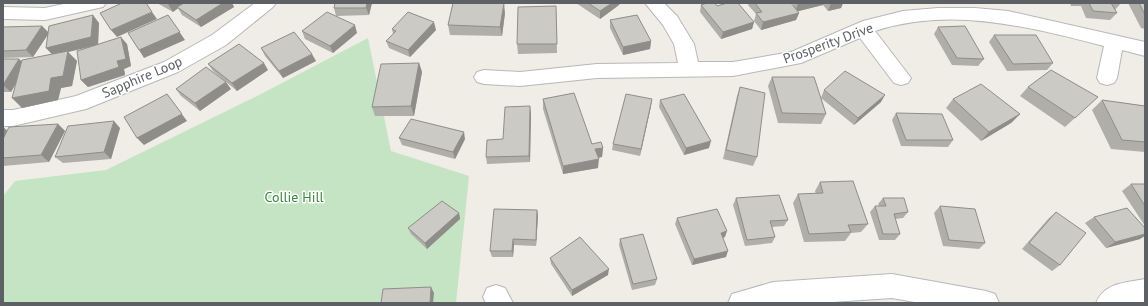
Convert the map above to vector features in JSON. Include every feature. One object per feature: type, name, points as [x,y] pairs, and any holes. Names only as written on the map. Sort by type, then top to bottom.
[{"type":"street","points":[[3,13],[45,14],[97,3]]},
{"type":"street","name":"Sapphire Loop","points":[[3,118],[13,118],[79,103],[172,67],[219,40],[267,3]]},
{"type":"street","points":[[654,3],[670,21],[684,44],[690,70]]},
{"type":"street","name":"Prosperity Drive","points":[[484,77],[520,79],[597,71],[733,70],[794,58],[863,29],[903,17],[938,14],[975,14],[1008,17],[1046,24],[1145,49]]},
{"type":"street","points":[[863,29],[901,78]]},
{"type":"street","points":[[1108,78],[1114,42]]},
{"type":"street","points":[[741,303],[773,294],[892,286],[986,303]]},
{"type":"street","points":[[1109,303],[1117,296],[1145,291]]},
{"type":"green space","name":"Collie Hill","points":[[368,38],[391,151],[469,176],[456,303],[3,303],[3,196],[15,181],[106,170],[261,94]]},
{"type":"building","points":[[122,3],[146,3],[152,12],[111,30],[100,13]]},
{"type":"building","points":[[184,3],[223,3],[196,20],[177,7]]},
{"type":"building","points":[[335,3],[367,3],[366,8],[334,8]]},
{"type":"building","points":[[453,3],[504,3],[500,27],[448,25]]},
{"type":"building","points":[[588,3],[612,3],[600,11]]},
{"type":"building","points":[[715,3],[717,6],[727,3],[738,3],[754,22],[723,32],[701,5]]},
{"type":"building","points":[[755,3],[791,3],[799,13],[763,22],[756,13],[762,12]]},
{"type":"building","points":[[1089,3],[1111,3],[1117,13],[1093,11]]},
{"type":"building","points":[[1139,3],[1145,3],[1145,15]]},
{"type":"building","points":[[556,6],[557,44],[517,44],[518,7]]},
{"type":"building","points":[[327,12],[355,25],[330,46],[302,31]]},
{"type":"building","points":[[408,12],[434,22],[408,50],[386,41],[396,31],[392,29]]},
{"type":"building","points":[[93,15],[91,37],[46,48],[49,26]]},
{"type":"building","points":[[168,15],[180,32],[139,50],[128,33]]},
{"type":"building","points":[[637,15],[651,41],[623,47],[610,20]]},
{"type":"building","points":[[42,26],[26,50],[3,51],[3,27]]},
{"type":"building","points":[[965,26],[984,59],[957,58],[938,27]]},
{"type":"building","points":[[294,32],[312,54],[279,71],[261,48]]},
{"type":"building","points":[[994,35],[1036,35],[1053,63],[1013,64]]},
{"type":"building","points":[[121,37],[126,59],[117,61],[119,67],[81,80],[77,51]]},
{"type":"building","points":[[239,44],[264,63],[232,83],[208,64]]},
{"type":"building","points":[[68,51],[63,76],[51,78],[49,91],[12,98],[22,60]]},
{"type":"building","points":[[3,59],[19,59],[3,85]]},
{"type":"building","points":[[419,63],[411,106],[372,107],[381,64]]},
{"type":"building","points":[[206,67],[226,82],[195,103],[176,89]]},
{"type":"building","points":[[1051,70],[1098,97],[1075,118],[1028,87]]},
{"type":"building","points":[[845,71],[885,95],[858,118],[824,90]]},
{"type":"building","points":[[772,77],[814,77],[826,114],[782,113]]},
{"type":"building","points":[[981,84],[1020,114],[989,132],[953,99]]},
{"type":"building","points":[[740,87],[765,93],[757,157],[726,150]]},
{"type":"building","points":[[574,93],[592,144],[601,142],[603,148],[595,149],[599,159],[563,166],[543,99]]},
{"type":"building","points":[[167,94],[182,114],[137,138],[124,117]]},
{"type":"building","points":[[626,94],[652,99],[641,149],[613,144]]},
{"type":"building","points":[[684,94],[711,141],[686,148],[660,100]]},
{"type":"building","points":[[1102,100],[1145,106],[1145,142],[1122,140]]},
{"type":"building","points":[[530,106],[529,156],[486,157],[487,140],[503,139],[505,107]]},
{"type":"building","points":[[896,113],[942,114],[953,140],[906,140]]},
{"type":"building","points":[[411,119],[464,132],[453,152],[399,138]]},
{"type":"building","points":[[114,121],[104,152],[55,157],[68,126]]},
{"type":"building","points":[[58,124],[41,155],[3,158],[3,139],[9,127]]},
{"type":"building","points":[[853,181],[868,224],[848,225],[851,232],[809,234],[798,194],[823,193],[820,182]]},
{"type":"building","points":[[1131,184],[1145,184],[1145,206]]},
{"type":"building","points":[[779,195],[788,220],[770,221],[775,237],[747,240],[736,198]]},
{"type":"building","points":[[883,198],[904,198],[908,212],[894,214],[900,234],[883,234],[875,206],[886,206]]},
{"type":"building","points":[[442,201],[459,213],[425,243],[408,228]]},
{"type":"building","points":[[940,206],[975,209],[985,243],[949,240]]},
{"type":"building","points":[[1127,208],[1145,228],[1145,234],[1115,242],[1094,217]]},
{"type":"building","points":[[494,209],[537,210],[536,240],[513,239],[512,251],[490,251]]},
{"type":"building","points":[[717,209],[727,231],[721,233],[728,251],[694,259],[677,218]]},
{"type":"building","points":[[1056,212],[1086,233],[1060,265],[1029,243]]},
{"type":"building","points":[[643,234],[657,279],[633,284],[620,239]]},
{"type":"building","points":[[580,237],[609,269],[572,290],[550,258]]},
{"type":"building","points":[[431,287],[430,303],[381,303],[383,289]]}]
